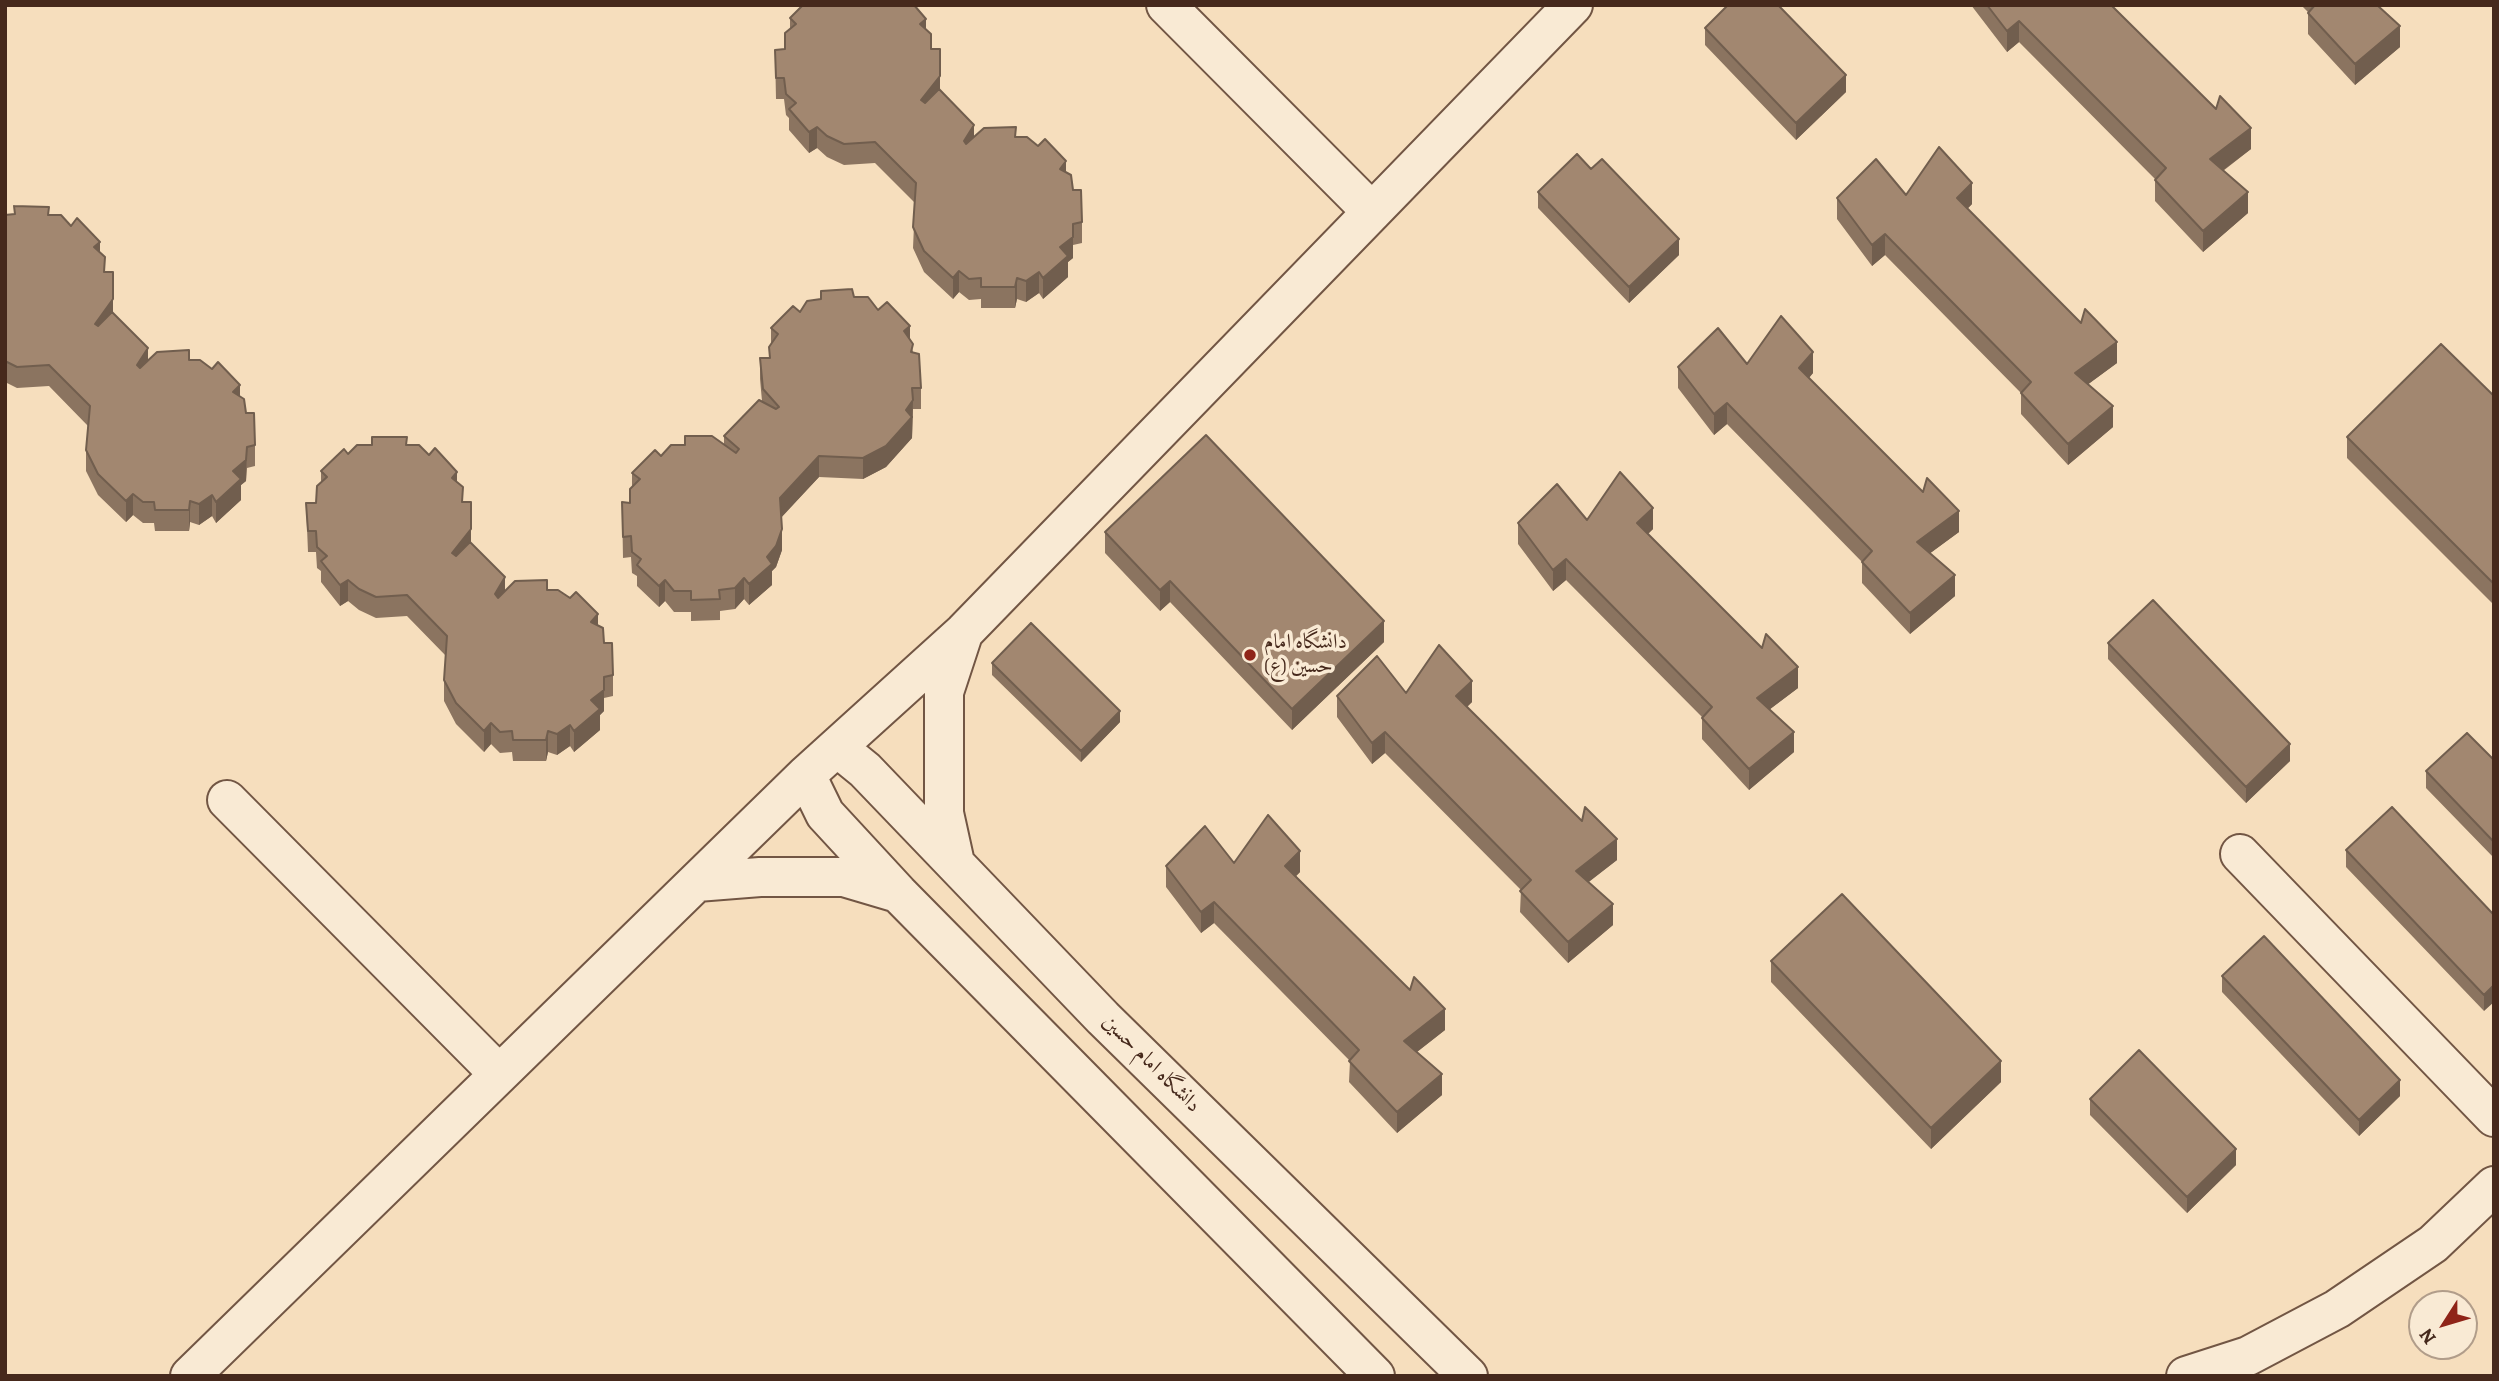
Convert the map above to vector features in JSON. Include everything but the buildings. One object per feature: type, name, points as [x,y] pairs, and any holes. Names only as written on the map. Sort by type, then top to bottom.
[{"type":"lane","points":[[1166,5],[1372,212]]},
{"type":"lane","points":[[190,1376],[806,775],[964,632],[1573,5]]},
{"type":"lane","points":[[955,863],[944,813],[944,692],[964,632]]},
{"type":"lane","name":"دانشگاه امام حسین","points":[[838,748],[865,770],[1103,1018],[1468,1376]]},
{"type":"lane","points":[[806,775],[825,814],[898,893],[1375,1376]]},
{"type":"lane","points":[[227,800],[499,1074]]},
{"type":"lane","points":[[2240,854],[2494,1117]]},
{"type":"lane","points":[[696,882],[760,877],[844,877],[898,893]]},
{"type":"lane","points":[[2186,1376],[2248,1356],[2337,1309],[2433,1244],[2494,1186]]},
{"type":"place","name":"دانشگاه امام حسین (ع)","points":[[1250,655]]}]
